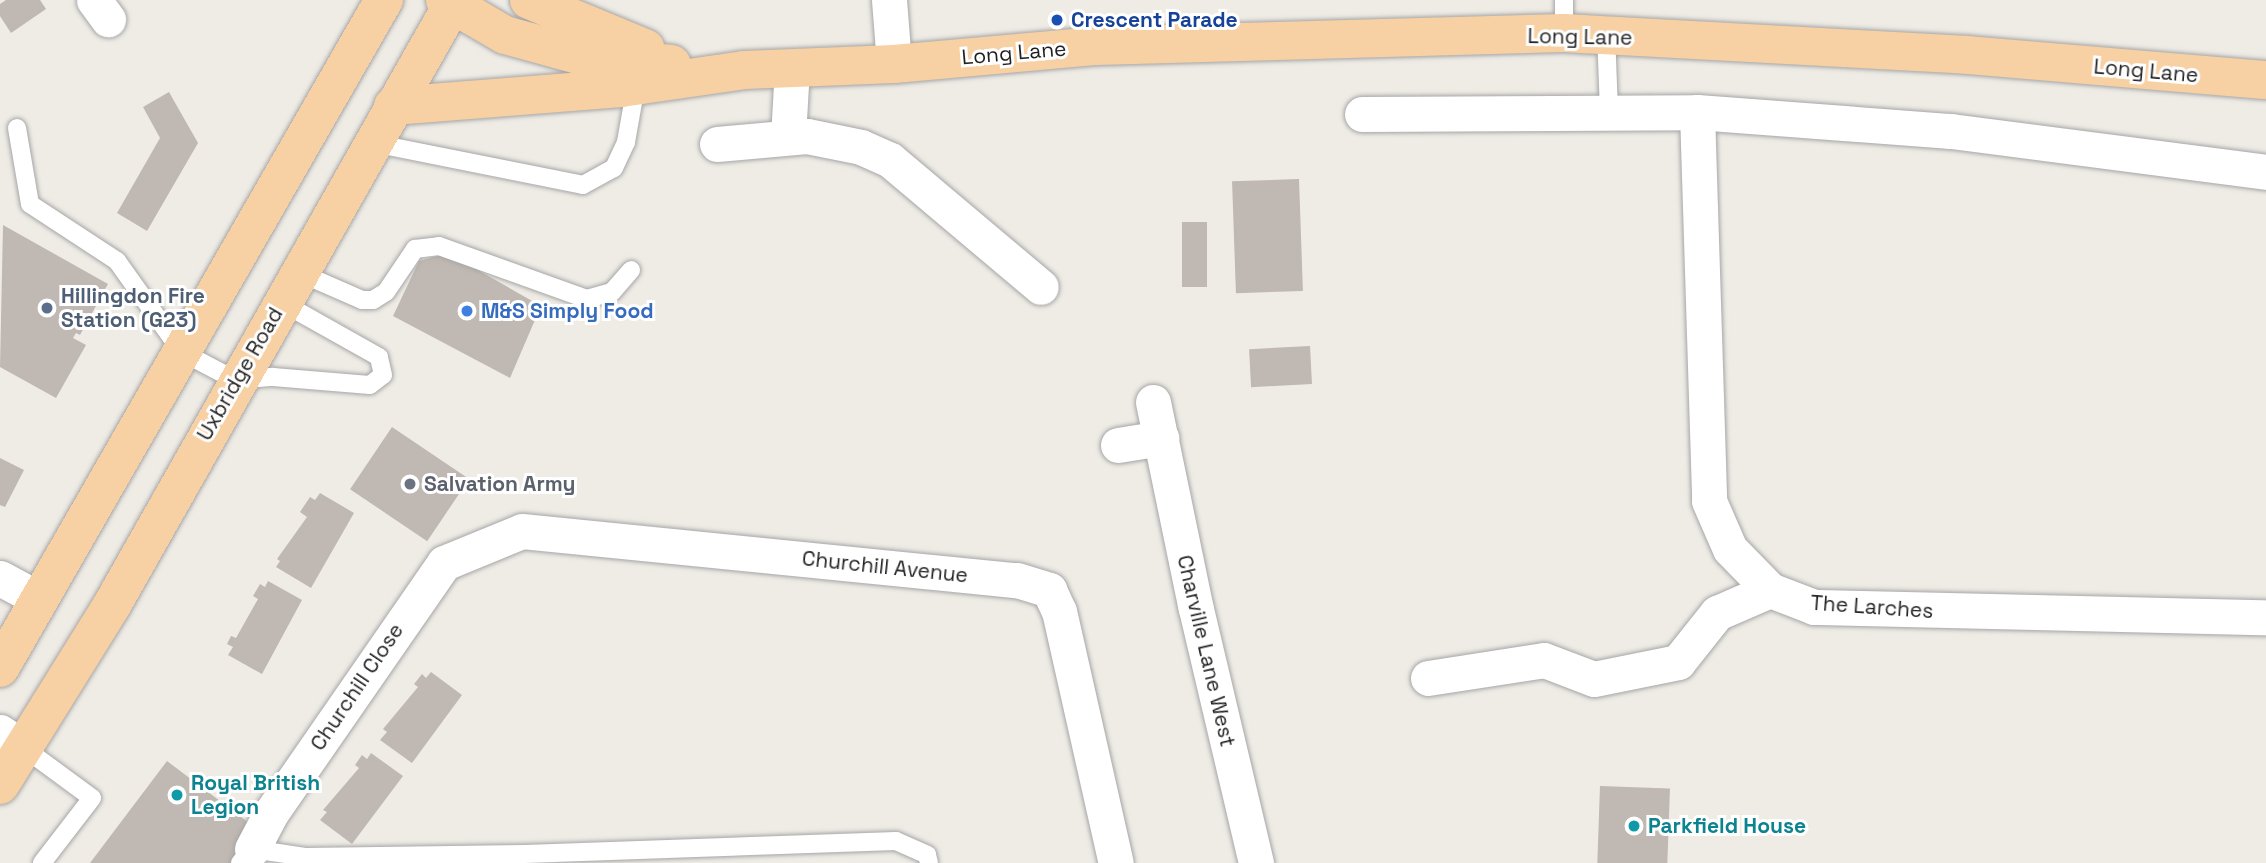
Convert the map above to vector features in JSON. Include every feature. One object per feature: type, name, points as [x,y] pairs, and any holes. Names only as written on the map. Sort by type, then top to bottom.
[{"type":"main road","points":[[0,668],[384,0]]},
{"type":"main road","name":"Long Lane","points":[[529,0],[621,41],[704,66]]},
{"type":"main road","name":"Long Lane","points":[[450,2],[505,35],[582,56],[744,70]]},
{"type":"main road","name":"Uxbridge Road","points":[[0,785],[12,740],[112,605],[235,380],[373,143],[450,2]]},
{"type":"main road","name":"Long Lane","points":[[393,106],[636,86],[744,70],[894,64],[1097,46],[1564,17],[1606,33],[1967,55],[2266,80]]},
{"type":"street","points":[[889,0],[894,64]]},
{"type":"street","points":[[788,137],[792,68]]},
{"type":"street","points":[[1362,114],[1609,110],[1697,112],[1951,131],[2266,172]]},
{"type":"street","name":"The Larches","points":[[1697,112],[1709,501],[1730,550],[1770,590],[1814,607],[2266,617]]},
{"type":"street","points":[[718,144],[788,137],[861,147],[890,160],[1041,287]]},
{"type":"street","name":"Charville Lane West","points":[[1153,402],[1256,863]]},
{"type":"street","points":[[1118,445],[1161,438]]},
{"type":"street","name":"Churchill Avenue","points":[[444,562],[522,531],[1017,580],[1049,590],[1065,636],[1116,863]]},
{"type":"street","name":"Churchill Close","points":[[246,856],[271,813],[444,562]]},
{"type":"street","points":[[0,578],[38,599]]},
{"type":"street","points":[[1427,678],[1544,660],[1594,679],[1678,662],[1717,613],[1770,590]]},
{"type":"lane","points":[[1606,33],[1609,110]]},
{"type":"lane","points":[[373,143],[583,185],[614,168],[626,142],[636,86]]},
{"type":"lane","points":[[17,128],[30,204],[117,261],[182,352],[235,380],[273,377],[370,385],[383,375],[379,357],[289,287]]},
{"type":"lane","points":[[289,287],[373,300],[386,292],[415,249],[439,246],[587,299],[612,292],[631,270]]},
{"type":"lane","points":[[12,740],[92,798],[42,863]]},
{"type":"lane","points":[[246,856],[525,854],[896,841],[928,855],[929,863]]},
{"type":"building","points":[[6,0],[40,0],[46,9],[11,33],[0,16],[0,4]]},
{"type":"building","points":[[169,92],[198,143],[147,231],[117,213],[160,138],[143,107]]},
{"type":"building","points":[[1299,179],[1303,291],[1236,293],[1232,181]]},
{"type":"building","points":[[1182,222],[1207,222],[1207,287],[1182,287]]},
{"type":"building","name":"Hillingdon Fire Station (G23)","points":[[3,225],[108,284],[80,335],[76,333],[73,338],[86,345],[56,398],[0,367]]},
{"type":"building","name":"M&S Simply Food","points":[[448,253],[541,306],[510,378],[393,316],[419,261]]},
{"type":"building","points":[[1310,346],[1312,384],[1251,387],[1249,349]]},
{"type":"building","name":"Salvation Army","points":[[392,427],[469,479],[427,541],[350,489]]},
{"type":"building","points":[[0,458],[24,470],[5,507],[0,505]]},
{"type":"building","points":[[320,493],[354,513],[311,588],[276,567],[280,561],[277,559],[307,517],[300,512],[310,497],[315,500]]},
{"type":"building","points":[[268,581],[302,600],[262,674],[228,655],[233,647],[227,644],[231,636],[236,638],[258,599],[253,596],[260,584],[265,587]]},
{"type":"building","points":[[431,672],[462,695],[412,763],[380,740],[387,732],[383,729],[418,687],[414,684],[422,674],[426,678]]},
{"type":"building","points":[[371,753],[403,776],[352,844],[320,820],[327,812],[323,810],[359,768],[355,765],[362,755],[367,759]]},
{"type":"building","name":"Royal British Legion","points":[[167,761],[257,829],[231,863],[90,863]]},
{"type":"building","name":"Parkfield House","points":[[1600,786],[1670,788],[1667,863],[1597,863]]},
{"type":"place","name":"Crescent Parade","points":[[1057,20]]},
{"type":"place","name":"Hillingdon Fire Station (G23)","points":[[47,308]]},
{"type":"place","name":"M&S Simply Food","points":[[467,311]]},
{"type":"place","name":"Salvation Army","points":[[410,484]]},
{"type":"place","name":"Royal British Legion","points":[[177,795]]},
{"type":"place","name":"Parkfield House","points":[[1634,826]]}]
